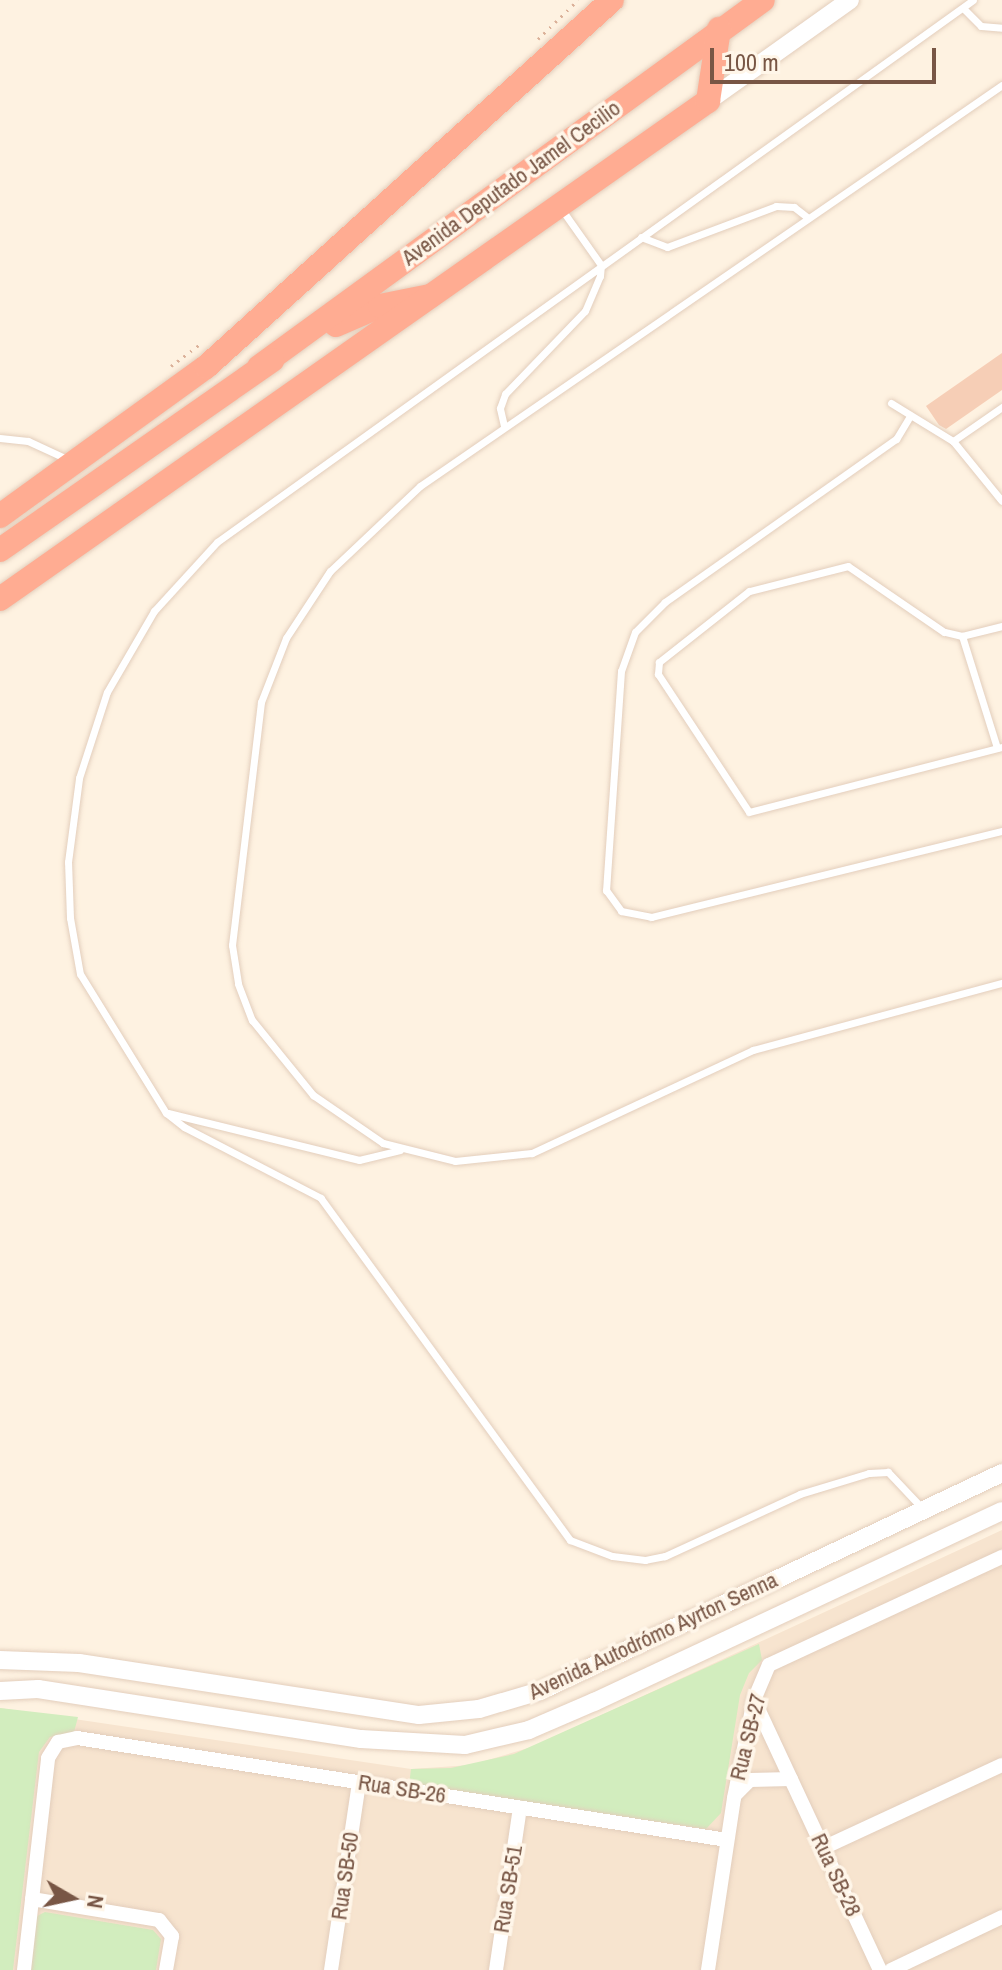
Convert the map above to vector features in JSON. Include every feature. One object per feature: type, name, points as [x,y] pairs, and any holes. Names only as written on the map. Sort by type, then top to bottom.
[{"type":"highway","points":[[0,516],[206,367],[612,0]]},
{"type":"highway","name":"Avenida Deputado Jamel Cecilio","points":[[259,367],[719,29],[763,0]]},
{"type":"highway","points":[[0,599],[561,209],[708,101],[719,29]]},
{"type":"highway","points":[[0,550],[259,367],[352,315],[440,294]]},
{"type":"street","points":[[708,101],[850,0]]},
{"type":"street","name":"Avenida Autodrómo Ayrton Senna","points":[[0,1660],[79,1663],[392,1712],[479,1709],[540,1691],[1002,1473]]},
{"type":"street","name":"Avenida Autodrómo Ayrton Senna","points":[[0,1691],[38,1689],[361,1739],[465,1745],[529,1730],[594,1702],[1002,1511]]},
{"type":"street","name":"Rua SB-27","points":[[708,1970],[734,1798],[754,1700],[769,1665],[1002,1557]]},
{"type":"street","name":"Rua SB-28","points":[[754,1700],[880,1970]]},
{"type":"street","name":"Rua SB-26","points":[[32,1899],[48,1758],[58,1742],[77,1738],[727,1840]]},
{"type":"street","points":[[823,1848],[1002,1765]]},
{"type":"street","points":[[734,1798],[750,1780],[791,1779]]},
{"type":"street","name":"Rua SB-50","points":[[331,1970],[359,1782]]},
{"type":"street","name":"Rua SB-51","points":[[496,1970],[520,1808]]},
{"type":"street","points":[[24,1970],[32,1899],[159,1920],[172,1936],[166,1970]]},
{"type":"street","points":[[891,1970],[1002,1917]]},
{"type":"lane","points":[[923,1510],[888,1472],[869,1473],[800,1494],[665,1556],[645,1560],[612,1556],[570,1540],[321,1198],[184,1127],[166,1113],[80,974],[70,918],[68,862],[79,778],[95,721],[121,664],[154,611],[217,542],[973,0]]},
{"type":"lane","points":[[963,8],[981,26],[1002,28]]},
{"type":"lane","points":[[1002,85],[420,486],[330,571],[286,638],[256,725],[232,925],[233,964],[244,1003],[262,1037],[313,1095],[400,1150],[464,1162],[532,1153],[753,1050],[1002,983]]},
{"type":"lane","points":[[641,237],[667,247],[776,206],[794,207],[808,218]]},
{"type":"lane","points":[[561,209],[601,265]]},
{"type":"lane","points":[[504,426],[500,408],[505,394],[585,311],[601,265]]},
{"type":"lane","points":[[891,403],[953,441],[1002,501]]},
{"type":"lane","points":[[953,441],[1002,407]]},
{"type":"lane","points":[[910,416],[896,439],[665,602],[635,632],[621,671],[606,890],[621,911],[651,917],[1002,831]]},
{"type":"lane","points":[[0,438],[28,441],[75,462]]},
{"type":"lane","points":[[962,636],[1000,747],[749,812],[658,674],[659,662],[749,591],[848,566],[944,632],[962,636],[1002,626]]},
{"type":"lane","points":[[166,1113],[187,1113],[359,1160],[400,1150]]},
{"type":"path","points":[[533,44],[578,0]]},
{"type":"path","points":[[159,376],[208,338]]},
{"type":"shaded area","points":[[1002,1530],[1002,1970],[0,1970],[0,1708],[411,1769],[471,1765],[535,1746]]},
{"type":"green space","points":[[759,1644],[762,1660],[749,1673],[740,1695],[721,1813],[706,1829],[409,1785],[411,1769],[451,1768],[514,1754]]},
{"type":"green space","points":[[0,1708],[78,1717],[74,1732],[50,1737],[39,1752],[13,1970],[0,1970]]},
{"type":"green space","points":[[45,1912],[153,1930],[161,1939],[156,1970],[29,1970],[37,1916]]},
{"type":"building","points":[[1002,353],[1002,390],[946,429],[939,425],[926,406]]}]
